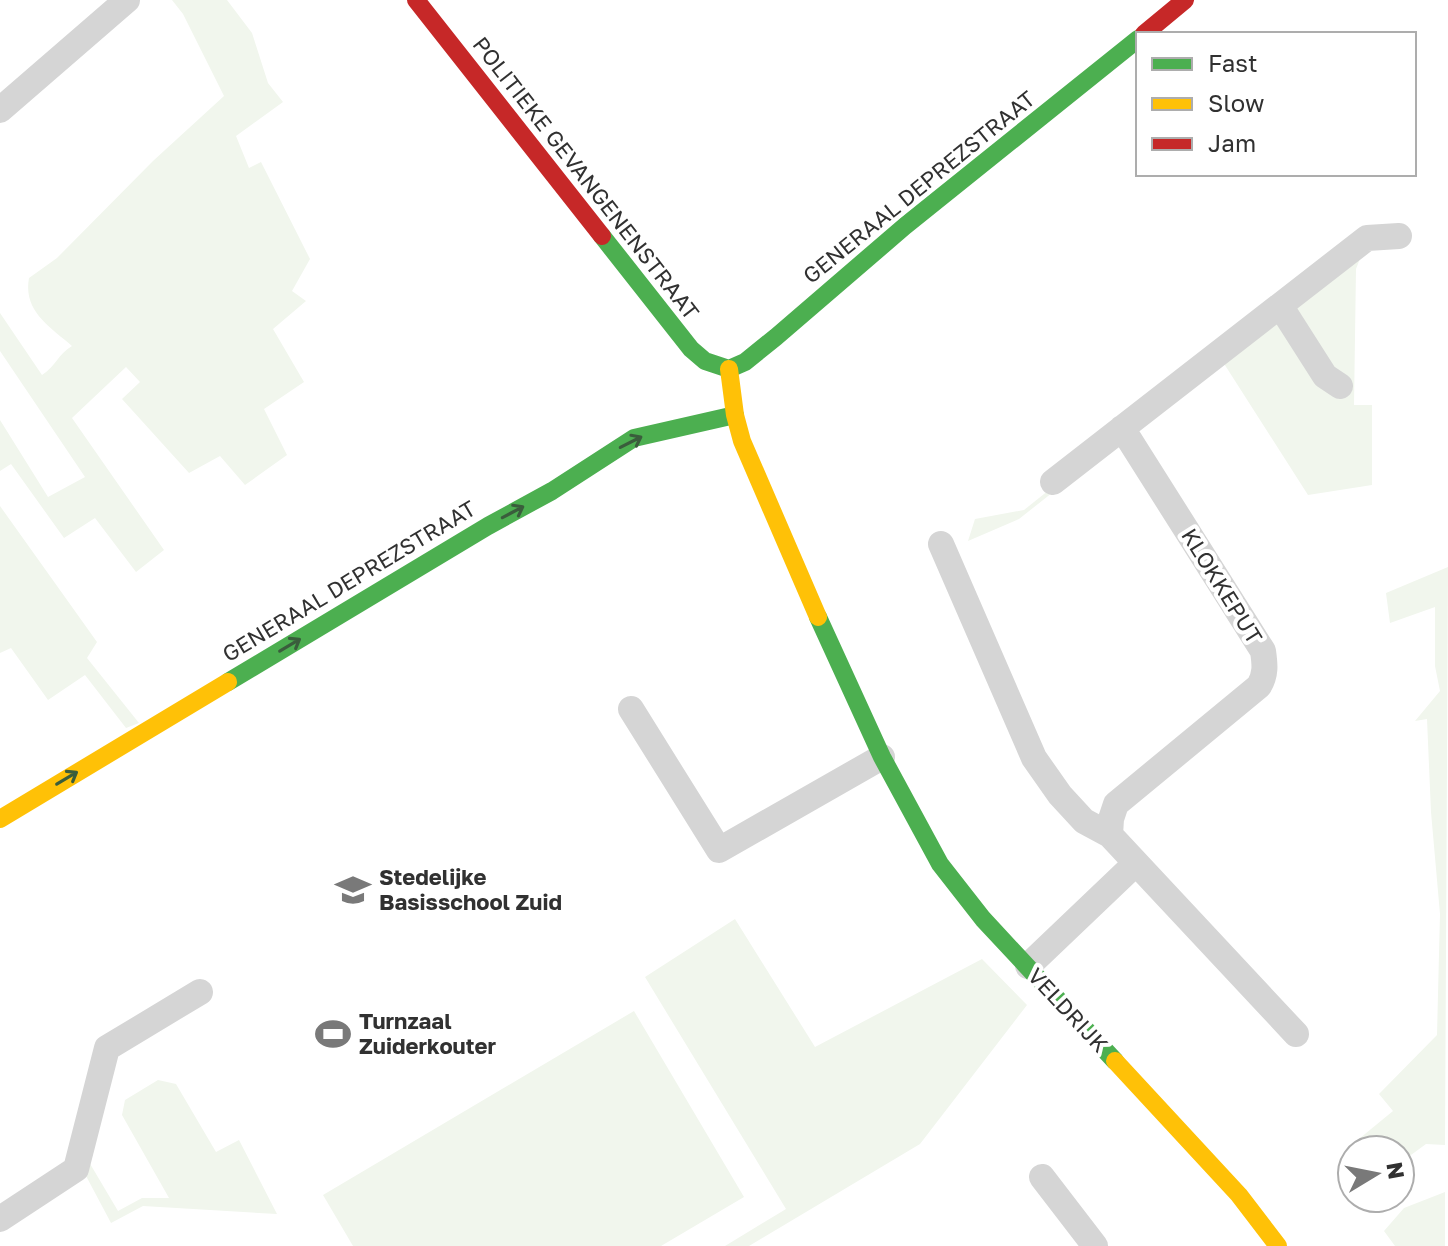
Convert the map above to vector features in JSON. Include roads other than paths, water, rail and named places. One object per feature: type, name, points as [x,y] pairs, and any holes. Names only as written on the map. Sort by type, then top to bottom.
[{"type":"street","points":[[0,110],[127,0]]},
{"type":"street","name":"POLITIEKE GEVANGENENSTRAAT","points":[[416,0],[696,356],[714,366],[729,369]]},
{"type":"street","points":[[1146,32],[1185,0]]},
{"type":"street","name":"GENERAAL DEPREZSTRAAT","points":[[729,369],[745,362],[776,337],[905,226],[1136,41]]},
{"type":"street","points":[[1053,482],[1367,238],[1399,236]]},
{"type":"street","points":[[1281,307],[1325,376],[1340,386]]},
{"type":"street","name":"VELDRIJK","points":[[729,369],[742,441],[882,757],[940,864],[983,919],[1239,1195],[1278,1246]]},
{"type":"street","name":"GENERAAL DEPREZSTRAAT","points":[[0,819],[462,541],[564,484],[634,438],[735,415]]},
{"type":"street","name":"KLOKKEPUT","points":[[1110,835],[1116,804],[1259,686],[1265,668],[1263,651],[1122,428]]},
{"type":"street","points":[[941,544],[1034,758],[1060,795],[1084,821],[1110,835],[1296,1034]]},
{"type":"street","points":[[631,709],[719,850],[882,757]]},
{"type":"street","points":[[1028,966],[1136,863]]},
{"type":"street","points":[[0,1219],[76,1169],[107,1048],[200,992]]},
{"type":"street","points":[[1042,1177],[1095,1246]]},
{"type":"place","name":"Stedelijke Basisschool Zuid","points":[[353,890]]},
{"type":"place","name":"Turnzaal Zuiderkouter","points":[[333,1034]]}]
